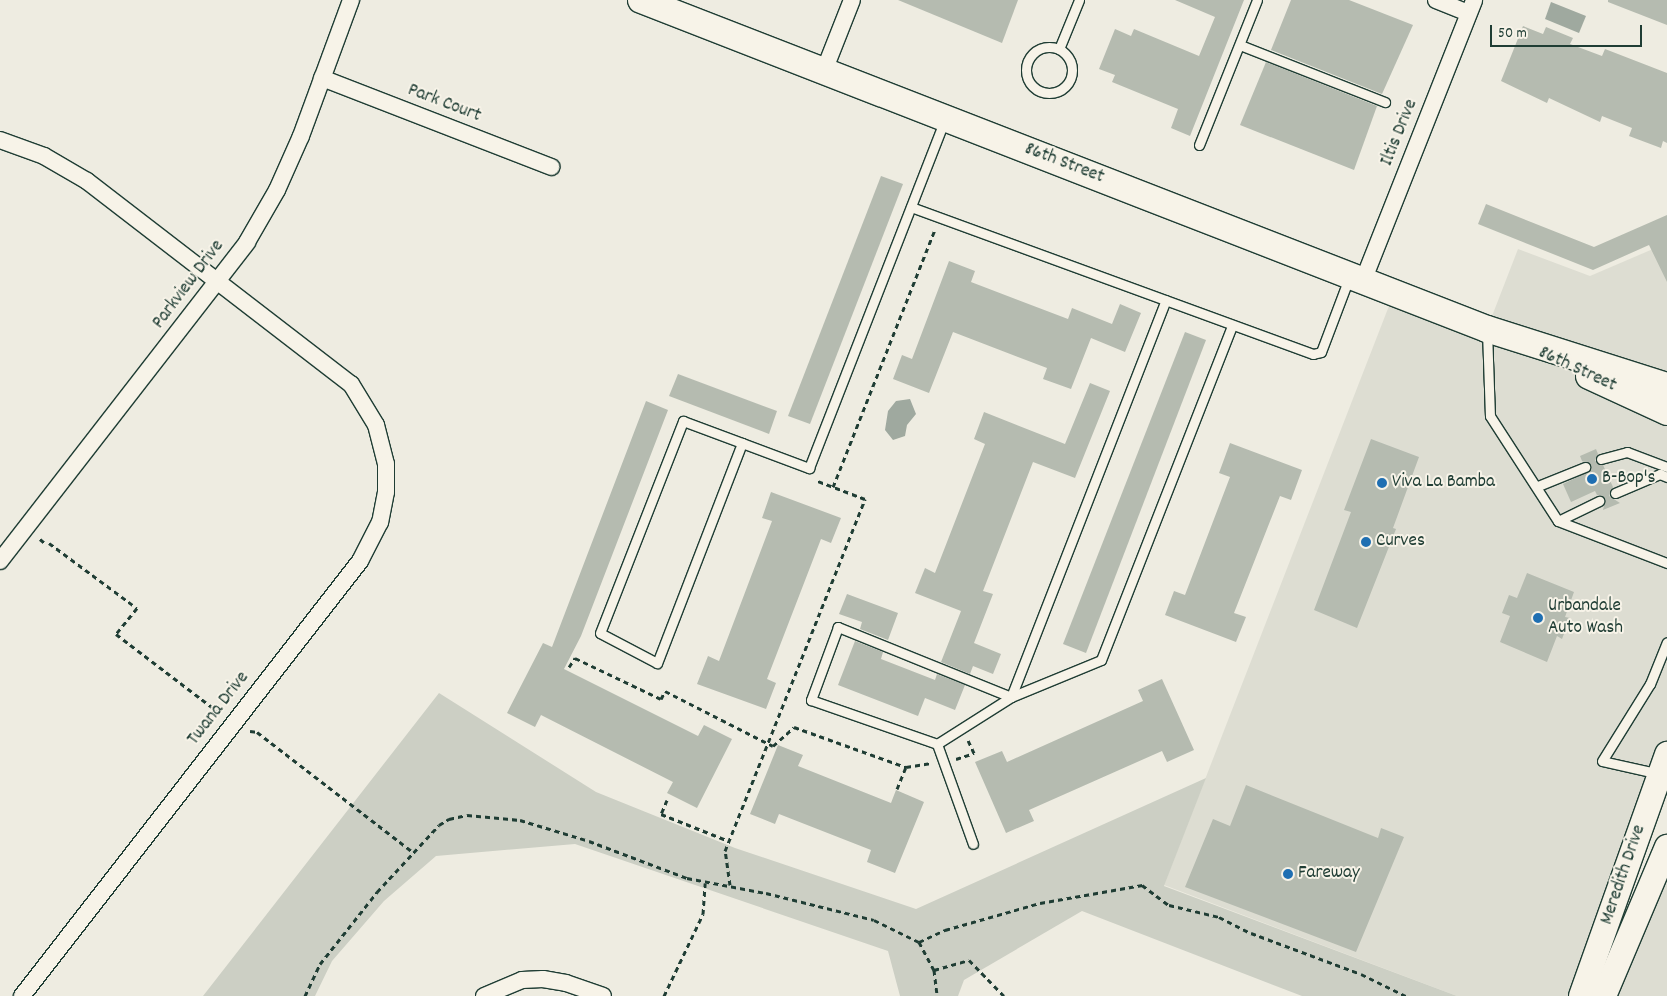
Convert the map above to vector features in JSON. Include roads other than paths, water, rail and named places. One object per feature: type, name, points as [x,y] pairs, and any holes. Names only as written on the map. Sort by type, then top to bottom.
[{"type":"main road","name":"86th Street","points":[[641,0],[1487,329],[1667,412]]},
{"type":"main road","name":"86th Street","points":[[1487,329],[1667,386]]},
{"type":"main road","name":"Meredith Drive","points":[[1581,996],[1664,769]]},
{"type":"main road","name":"Meredith Drive","points":[[1604,996],[1667,847]]},
{"type":"street","name":"Parkview Drive","points":[[0,561],[218,282],[247,242],[277,190],[351,0]]},
{"type":"street","points":[[824,72],[852,0]]},
{"type":"street","points":[[1436,0],[1471,6]]},
{"type":"street","name":"Iltis Drive","points":[[1356,278],[1471,6]]},
{"type":"street","name":"Park Court","points":[[322,78],[551,168]]},
{"type":"street","name":"Twana Drive","points":[[0,140],[44,156],[87,181],[351,384],[376,425],[386,464],[386,492],[380,522],[360,561],[22,996]]},
{"type":"street","points":[[484,996],[522,980],[543,979],[566,983],[603,996]]},
{"type":"lane","points":[[1059,49],[1079,0]]},
{"type":"lane","points":[[1199,145],[1258,0]]},
{"type":"lane","points":[[1240,45],[1385,102]]},
{"type":"lane","points":[[1041,48],[1059,49],[1070,61],[1071,78],[1058,92],[1039,92],[1026,78],[1027,60],[1041,48]]},
{"type":"lane","points":[[742,443],[657,663],[600,633],[683,421],[742,443],[809,468],[945,118]]},
{"type":"lane","points":[[911,207],[1313,354],[1321,352],[1356,278]]},
{"type":"lane","points":[[1011,697],[1166,300]]},
{"type":"lane","points":[[937,744],[1011,697],[1101,660],[1232,325]]},
{"type":"lane","points":[[1487,329],[1490,416],[1538,486],[1558,521],[1667,563]]},
{"type":"lane","points":[[1601,459],[1627,452],[1667,467]]},
{"type":"lane","points":[[1538,486],[1585,467]]},
{"type":"lane","points":[[1616,493],[1660,474],[1667,477]]},
{"type":"lane","points":[[1558,521],[1599,501]]},
{"type":"lane","points":[[937,744],[811,700],[838,627],[1011,697]]},
{"type":"lane","points":[[1664,769],[1602,761],[1650,684],[1667,642]]},
{"type":"lane","points":[[937,744],[941,762],[973,844]]},
{"type":"place","name":"B-Bop's","points":[[1592,479]]},
{"type":"place","name":"Viva La Bamba","points":[[1382,483]]},
{"type":"place","name":"Curves","points":[[1366,542]]},
{"type":"place","name":"Urbandale Auto Wash","points":[[1538,618]]},
{"type":"place","name":"Fareway","points":[[1288,874]]}]
